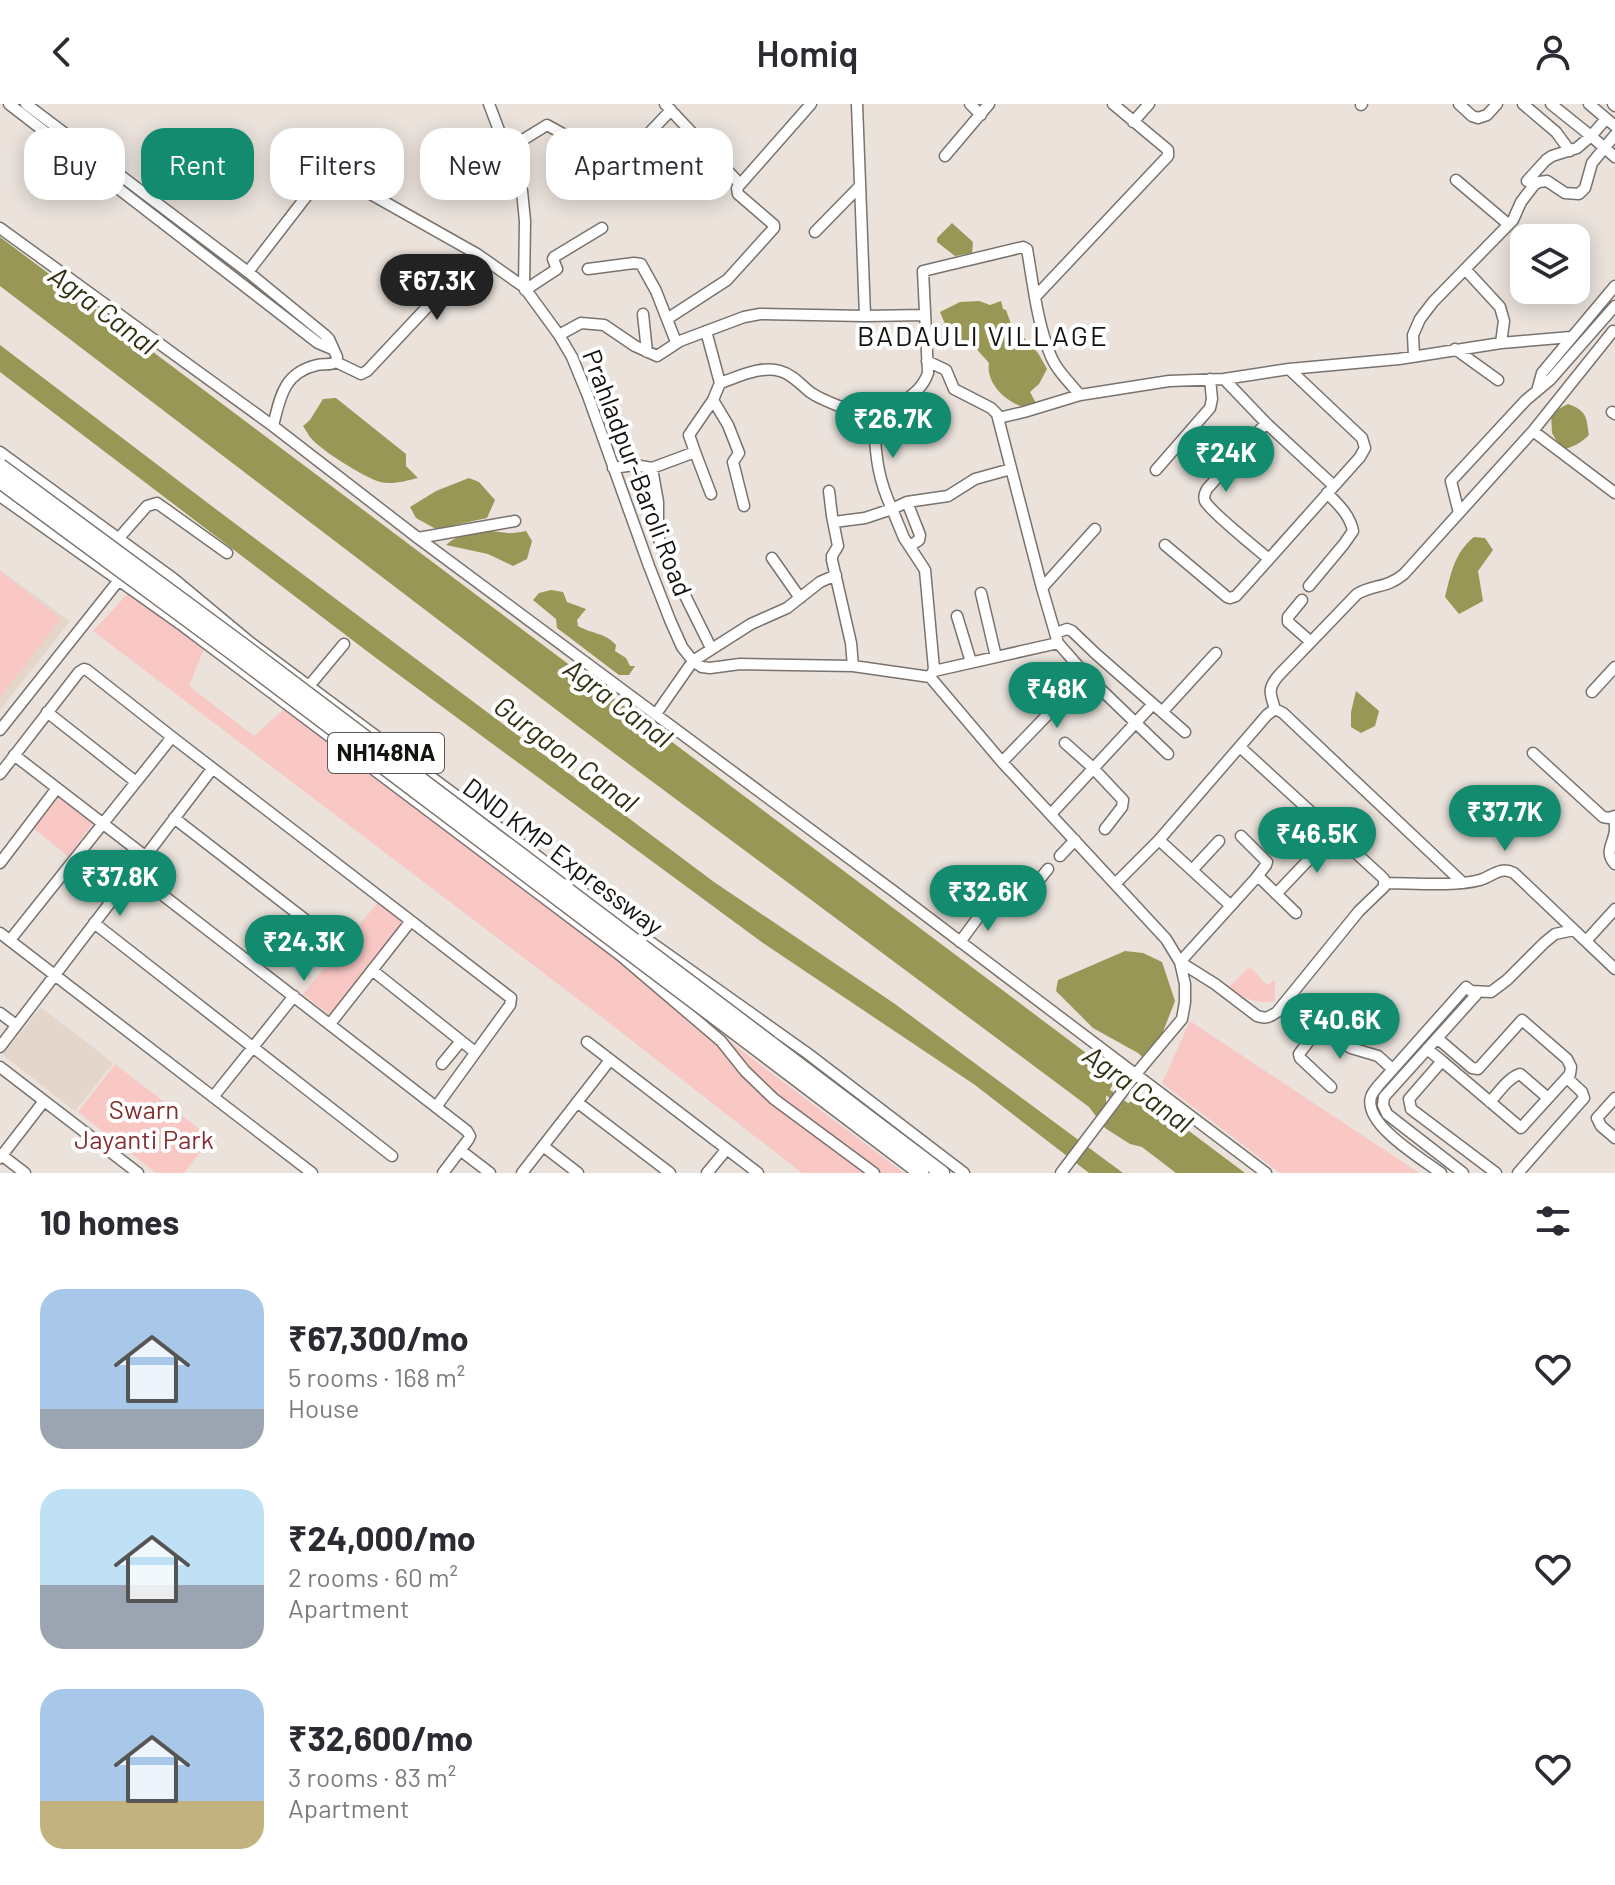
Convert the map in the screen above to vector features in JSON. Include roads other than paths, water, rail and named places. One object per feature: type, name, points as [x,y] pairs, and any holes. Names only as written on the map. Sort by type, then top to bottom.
[{"type":"highway","name":"DND KMP Expressway","points":[[0,466],[241,644],[767,1048],[921,1173]]},
{"type":"highway","name":"DND KMP Expressway","points":[[0,481],[767,1048],[942,1173]]},
{"type":"street","points":[[9,104],[318,343],[332,349]]},
{"type":"street","points":[[26,104],[248,272],[325,335],[337,357],[336,362]]},
{"type":"street","points":[[489,104],[499,128]]},
{"type":"street","points":[[667,319],[727,280],[774,228],[737,191],[811,104]]},
{"type":"street","points":[[857,104],[865,316]]},
{"type":"street","points":[[970,104],[981,115]]},
{"type":"street","points":[[945,156],[989,104]]},
{"type":"street","points":[[1036,296],[1168,156],[1168,150],[1113,104]]},
{"type":"street","points":[[1133,122],[1149,104]]},
{"type":"street","points":[[1459,104],[1472,116],[1482,118],[1497,104]]},
{"type":"street","points":[[1523,104],[1556,132],[1570,151]]},
{"type":"street","points":[[1551,104],[1615,157]]},
{"type":"street","points":[[1527,181],[1546,160],[1577,148],[1610,122],[1589,104]]},
{"type":"street","points":[[530,135],[547,125],[619,165],[668,107],[740,184]]},
{"type":"street","points":[[1414,356],[1413,335],[1420,319],[1516,216],[1524,197],[1539,182],[1550,182],[1565,193],[1582,192],[1592,163],[1615,135]]},
{"type":"street","name":"Prahladpur-Baroli Road","points":[[248,272],[326,171],[477,254],[524,289],[572,357],[670,620],[682,647],[693,661]]},
{"type":"street","points":[[1456,180],[1508,224]]},
{"type":"street","points":[[815,232],[859,187]]},
{"type":"street","points":[[523,200],[524,289]]},
{"type":"street","points":[[0,228],[273,426],[418,538],[960,942],[1133,1077],[1266,1173]]},
{"type":"street","points":[[524,289],[557,269],[554,257],[602,228]]},
{"type":"street","points":[[720,383],[749,373],[777,370],[823,400],[873,416],[888,414],[915,393],[928,373],[924,270],[1023,247],[1027,249],[1050,355],[1080,395]]},
{"type":"street","points":[[336,362],[361,374],[367,371],[477,254]]},
{"type":"street","points":[[588,269],[641,264],[656,291],[676,342]]},
{"type":"street","points":[[1465,269],[1500,307],[1504,321],[1501,343]]},
{"type":"street","points":[[1537,391],[1542,373],[1615,286]]},
{"type":"street","points":[[1459,513],[1451,481],[1526,400],[1550,380],[1615,306]]},
{"type":"street","points":[[643,314],[647,352]]},
{"type":"street","points":[[559,335],[581,323],[597,323],[657,356],[676,342],[760,314],[925,315]]},
{"type":"street","points":[[706,331],[720,383],[713,400],[689,435],[711,494]]},
{"type":"street","points":[[1592,334],[1614,331]]},
{"type":"street","points":[[1463,883],[1283,713],[1275,709],[1269,691],[1272,683],[1357,594],[1384,586],[1404,574],[1533,431],[1614,331]]},
{"type":"street","points":[[998,418],[1080,395],[1169,381],[1224,379],[1501,343],[1571,337]]},
{"type":"street","points":[[1455,349],[1498,380]]},
{"type":"street","points":[[927,361],[946,370],[954,389],[991,408],[998,418],[1057,638],[1086,675],[1168,754]]},
{"type":"street","points":[[273,426],[286,385],[309,368],[336,362]]},
{"type":"street","points":[[1165,545],[1230,598],[1239,594],[1360,457],[1365,448],[1362,438],[1289,369]]},
{"type":"street","points":[[1156,470],[1210,408],[1210,379]]},
{"type":"street","points":[[1224,379],[1331,490],[1349,518],[1353,531],[1309,586]]},
{"type":"street","points":[[713,400],[728,425],[739,453],[733,462],[744,506]]},
{"type":"street","points":[[873,416],[877,470],[884,492],[900,530],[926,574],[932,674],[1002,762],[1166,939],[1180,962],[1185,984],[1183,1016],[1061,1173]]},
{"type":"street","points":[[1266,423],[1207,489],[1204,500],[1269,559]]},
{"type":"street","points":[[1533,431],[1615,493]]},
{"type":"street","points":[[0,452],[174,579],[251,643],[604,909],[807,1053],[964,1173]]},
{"type":"street","points":[[613,468],[634,465],[652,468],[695,452]]},
{"type":"street","points":[[652,468],[662,549],[711,648]]},
{"type":"street","points":[[834,522],[865,518],[907,502],[948,496],[975,479],[1011,469]]},
{"type":"street","points":[[829,491],[838,546],[831,558],[851,643],[853,666]]},
{"type":"street","points":[[0,496],[283,700],[620,955],[721,1041],[745,1071],[774,1099],[874,1173]]},
{"type":"street","points":[[907,502],[920,537],[910,546]]},
{"type":"street","points":[[118,539],[147,506],[157,503],[227,553]]},
{"type":"street","points":[[418,538],[515,521]]},
{"type":"street","points":[[1042,588],[1095,529]]},
{"type":"street","points":[[0,730],[136,552]]},
{"type":"street","points":[[772,558],[800,598]]},
{"type":"street","points":[[656,714],[693,661],[751,624],[787,608],[820,582],[836,575]]},
{"type":"street","points":[[0,723],[116,578]]},
{"type":"street","points":[[981,593],[996,657]]},
{"type":"street","points":[[1302,600],[1288,617],[1288,622],[1311,642]]},
{"type":"street","points":[[957,616],[971,662]]},
{"type":"street","points":[[693,661],[710,668],[740,664],[853,666],[932,674],[1057,638],[1070,629],[1185,732]]},
{"type":"street","points":[[309,686],[344,644]]},
{"type":"street","points":[[1162,712],[1216,653]]},
{"type":"street","points":[[1592,692],[1615,667]]},
{"type":"street","points":[[0,774],[84,669],[511,998],[510,1005],[436,1107]]},
{"type":"street","points":[[1002,762],[1086,675]]},
{"type":"street","points":[[1051,814],[1153,704]]},
{"type":"street","points":[[1115,884],[1159,840],[1275,709]]},
{"type":"street","points":[[47,712],[136,782]]},
{"type":"street","points":[[10,940],[172,737]]},
{"type":"street","points":[[1065,743],[1123,800],[1122,807],[1105,829]]},
{"type":"street","points":[[1240,747],[1385,883]]},
{"type":"street","points":[[1533,753],[1603,817],[1615,816],[1609,851],[1610,859],[1615,864]]},
{"type":"street","points":[[14,755],[145,856]]},
{"type":"street","points":[[0,1047],[212,769]]},
{"type":"street","points":[[0,863],[57,788]]},
{"type":"street","points":[[174,818],[338,945]]},
{"type":"street","points":[[1276,894],[1334,833]]},
{"type":"street","points":[[1180,962],[1266,865],[1267,862],[1241,836]]},
{"type":"street","points":[[1060,856],[1075,840]]},
{"type":"street","points":[[1159,840],[1230,905]]},
{"type":"street","points":[[1193,869],[1219,841]]},
{"type":"street","points":[[960,942],[988,904],[1006,908],[1016,905],[1048,869]]},
{"type":"street","points":[[1385,883],[1463,883],[1508,870],[1615,969]]},
{"type":"street","points":[[133,872],[469,1133],[468,1140],[443,1173]]},
{"type":"street","points":[[1256,878],[1261,879],[1296,913]]},
{"type":"street","points":[[1180,962],[1257,1016],[1270,1017],[1385,883]]},
{"type":"street","points":[[1586,941],[1615,909]]},
{"type":"street","points":[[330,1024],[410,922]]},
{"type":"street","points":[[94,923],[392,1156]]},
{"type":"street","points":[[1441,1173],[1382,1128],[1370,1108],[1371,1097],[1378,1086],[1471,991],[1491,992],[1555,934],[1574,930]]},
{"type":"street","points":[[0,933],[312,1173]]},
{"type":"street","points":[[372,970],[475,1052]]},
{"type":"street","points":[[1463,1173],[1398,1124],[1387,1114],[1383,1105],[1384,1097],[1437,1038],[1471,991]]},
{"type":"street","points":[[213,1097],[294,996]]},
{"type":"street","points":[[1284,1003],[1351,1048],[1378,1056],[1388,1065]]},
{"type":"street","points":[[0,1013],[16,1025]]},
{"type":"street","points":[[1427,1049],[1521,1128],[1570,1074],[1567,1059],[1522,1020],[1478,1069],[1472,1068],[1437,1038]]},
{"type":"street","points":[[1315,1026],[1315,1033],[1299,1054],[1300,1058],[1331,1087]]},
{"type":"street","points":[[442,1064],[461,1041]]},
{"type":"street","points":[[587,1042],[758,1173]]},
{"type":"street","points":[[522,1173],[610,1060]]},
{"type":"street","points":[[1442,1061],[1409,1099],[1411,1109],[1496,1173]]},
{"type":"street","points":[[0,1067],[138,1173]]},
{"type":"street","points":[[1490,1102],[1516,1074],[1548,1098]]},
{"type":"street","points":[[1518,1173],[1584,1098],[1567,1078]]},
{"type":"street","points":[[1615,1098],[1597,1118],[1615,1138]]},
{"type":"street","points":[[25,1173],[1,1156],[44,1101]]},
{"type":"street","points":[[577,1102],[670,1173]]},
{"type":"street","points":[[1370,1108],[1383,1105]]},
{"type":"street","points":[[1443,1157],[1454,1142]]},
{"type":"street","points":[[543,1146],[578,1173]]},
{"type":"street","points":[[460,1150],[490,1173]]},
{"type":"street","points":[[707,1173],[726,1150]]},
{"type":"water","points":[[952,223],[973,242],[972,253],[955,256],[937,242],[937,238]]},
{"type":"water","points":[[0,237],[1118,1077],[1106,1095],[1106,1103],[1124,1107],[1136,1097],[1171,1110],[1181,1125],[1245,1173],[1176,1173],[1142,1147],[1130,1144],[1105,1128],[1089,1107],[579,727],[0,286]]},
{"type":"water","points":[[979,301],[990,305],[1001,301],[1011,324],[1038,353],[1047,369],[1039,384],[1030,392],[1038,407],[1020,406],[1006,398],[990,376],[989,363],[972,344],[952,340],[940,312],[960,302]]},
{"type":"water","points":[[0,345],[714,882],[895,1004],[1123,1173],[1089,1173],[975,1085],[763,943],[376,658],[0,372]]},
{"type":"water","points":[[336,398],[406,454],[406,466],[418,478],[394,483],[380,482],[364,475],[315,442],[303,426],[323,399]]},
{"type":"water","points":[[1568,404],[1584,415],[1589,435],[1562,450],[1552,433],[1551,413]]},
{"type":"water","points":[[469,478],[479,482],[495,500],[487,518],[436,529],[416,518],[410,507],[436,491]]},
{"type":"water","points":[[489,531],[526,531],[532,541],[527,559],[513,566],[488,554],[446,545],[461,536]]},
{"type":"water","points":[[1474,537],[1485,538],[1493,550],[1478,571],[1483,601],[1459,614],[1445,597],[1458,557]]},
{"type":"water","points":[[551,590],[563,592],[567,602],[586,609],[577,620],[578,626],[612,641],[616,645],[615,651],[626,658],[630,666],[635,666],[629,675],[619,675],[557,628],[556,619],[533,600],[539,593]]},
{"type":"water","points":[[1356,691],[1379,711],[1375,726],[1361,733],[1351,727]]},
{"type":"water","points":[[1125,951],[1143,953],[1162,962],[1175,1001],[1148,1062],[1093,1028],[1056,991],[1058,980]]},
{"type":"waterway","name":"Agra Canal","points":[[1102,1088],[1130,1109]]},
{"type":"district","name":"BADAULI VILLAGE","points":[[983,336]]},
{"type":"water label","name":"Gurgaon Canal","points":[[566,754]]},
{"type":"park label","name":"Swarn Jayanti Park","points":[[144,1125]]}]
